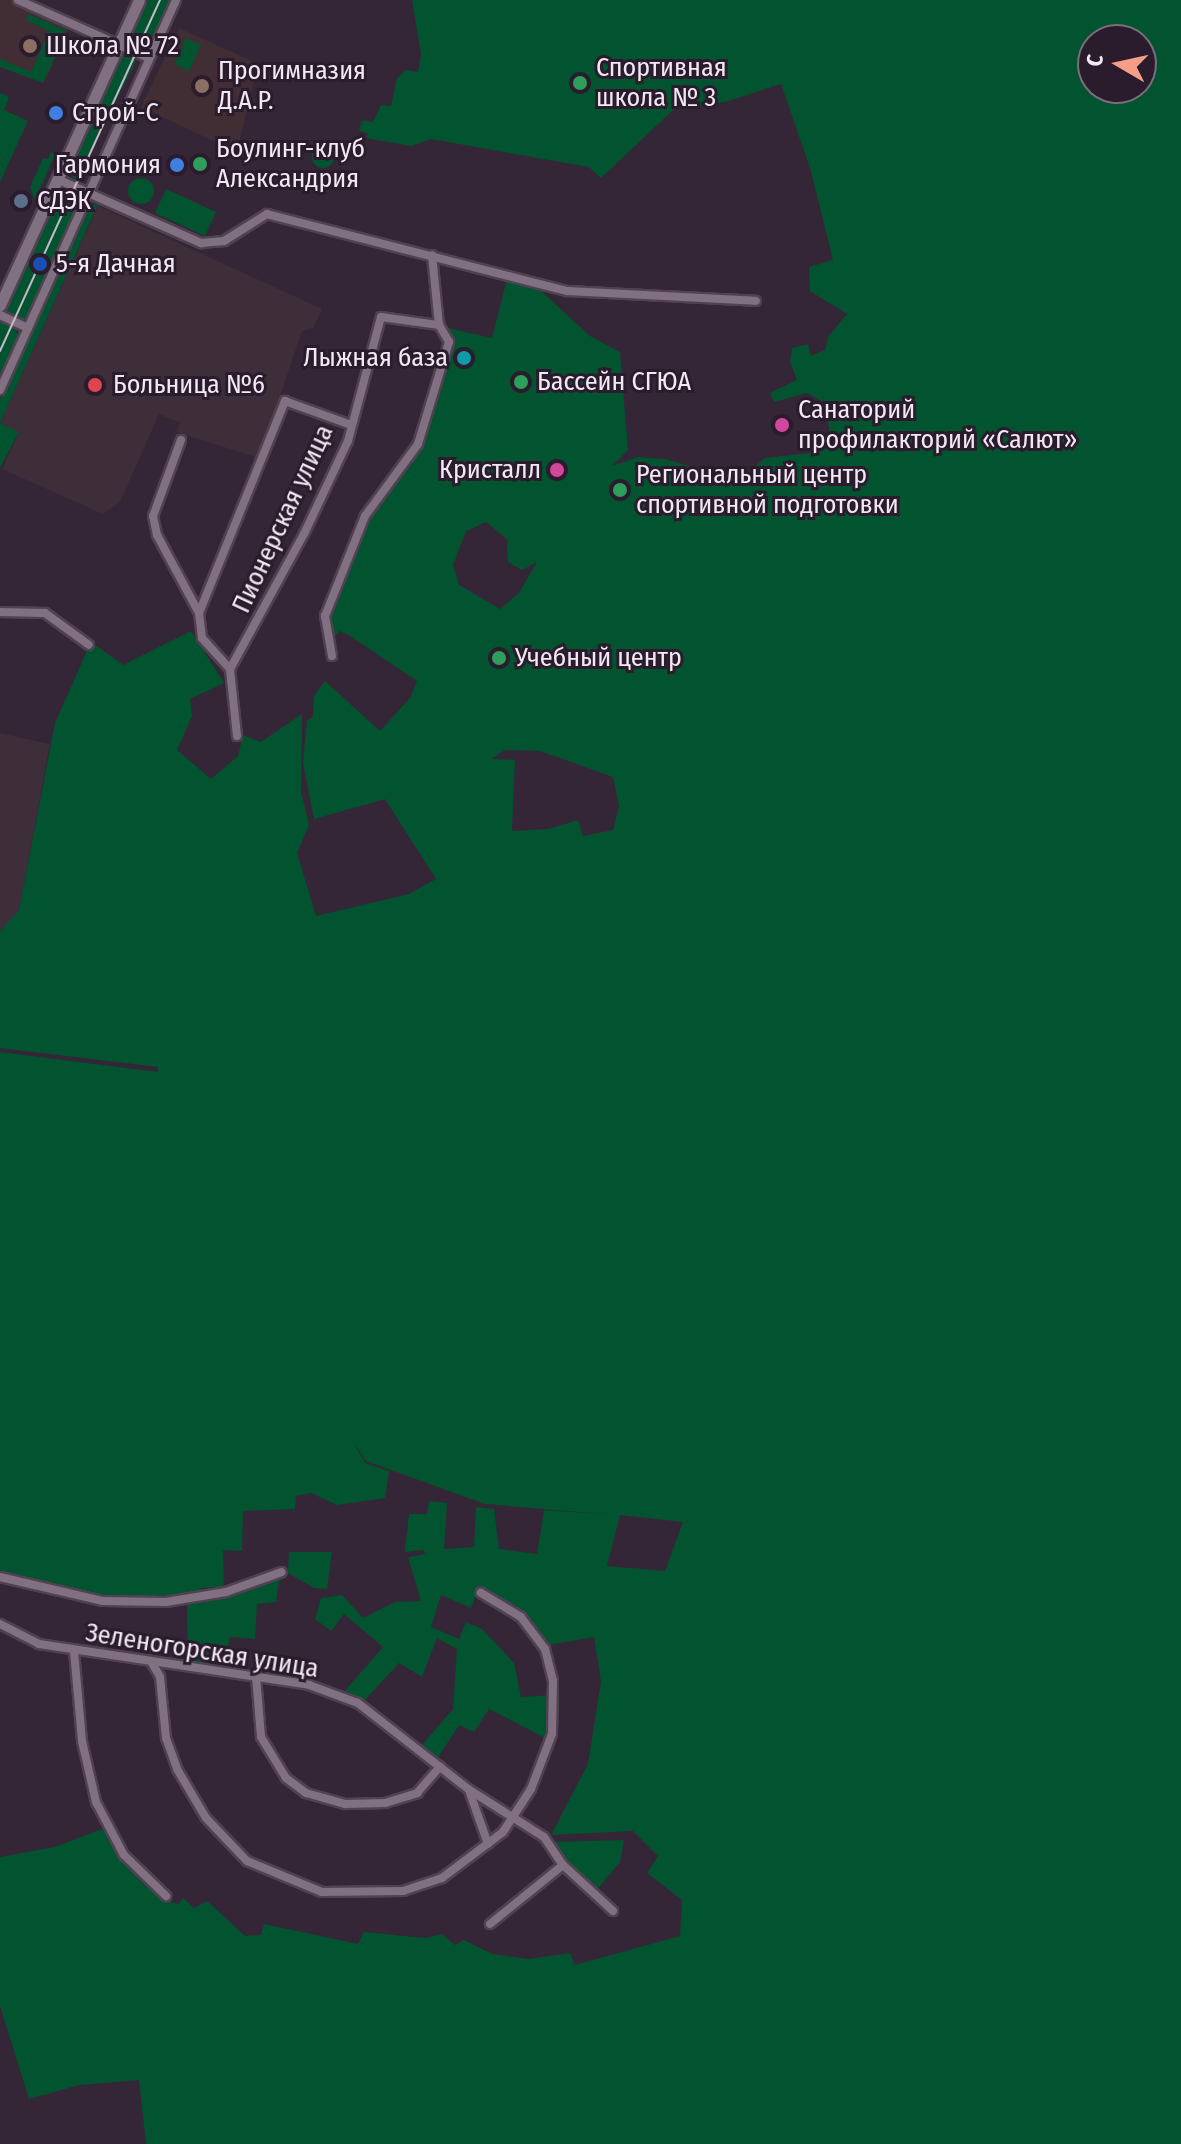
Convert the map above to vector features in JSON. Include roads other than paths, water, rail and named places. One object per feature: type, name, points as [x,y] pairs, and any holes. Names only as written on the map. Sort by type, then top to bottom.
[{"type":"street","points":[[18,0],[149,58]]},
{"type":"street","points":[[0,305],[3,289],[139,0]]},
{"type":"street","points":[[0,390],[176,0]]},
{"type":"street","points":[[57,179],[201,243],[224,241],[267,214],[567,291],[756,301]]},
{"type":"street","points":[[332,656],[325,616],[365,516],[418,444],[449,342],[439,325],[432,255]]},
{"type":"street","points":[[0,315],[28,328]]},
{"type":"street","name":"Пионерская улица","points":[[230,669],[304,534],[348,441],[349,424],[381,317],[439,325]]},
{"type":"street","points":[[199,613],[285,401],[349,424]]},
{"type":"street","points":[[181,440],[153,516],[157,535],[199,613],[202,638],[230,669],[237,736]]},
{"type":"street","points":[[0,612],[45,613],[89,645]]},
{"type":"street","points":[[0,1577],[103,1601],[166,1602],[226,1592],[282,1572]]},
{"type":"street","points":[[152,1663],[160,1677],[166,1738],[191,1797],[206,1818],[260,1869],[322,1892],[388,1895],[442,1878],[488,1844],[514,1815],[543,1764],[552,1734],[553,1681],[535,1631],[481,1593]]},
{"type":"street","name":"Зеленогорская улица","points":[[0,1624],[39,1644],[309,1685],[358,1703],[468,1789],[514,1815],[544,1837],[563,1865],[613,1911]]},
{"type":"street","points":[[74,1651],[82,1741],[96,1802],[124,1855],[166,1896]]},
{"type":"street","points":[[256,1676],[261,1737],[286,1778],[306,1793],[345,1804],[385,1803],[417,1793],[440,1767]]},
{"type":"street","points":[[468,1789],[488,1844]]},
{"type":"street","points":[[490,1924],[563,1865]]},
{"type":"tram line","points":[[0,351],[160,0]]},
{"type":"place","name":"Школа № 72","points":[[30,46]]},
{"type":"place","name":"Спортивная школа № 3","points":[[580,83]]},
{"type":"place","name":"Прогимназия Д.А.Р.","points":[[202,86]]},
{"type":"place","name":"Строй-С","points":[[56,113]]},
{"type":"place","name":"Боулинг-клуб Александрия","points":[[200,164]]},
{"type":"place","name":"Гармония","points":[[177,165]]},
{"type":"place","name":"СДЭК","points":[[21,201]]},
{"type":"place","name":"5-я Дачная","points":[[40,264]]},
{"type":"place","name":"Лыжная база","points":[[464,358]]},
{"type":"place","name":"Бассейн СГЮА","points":[[521,382]]},
{"type":"place","name":"Больница №6","points":[[95,385]]},
{"type":"place","name":"Санаторий профилакторий «Салют»","points":[[782,425]]},
{"type":"place","name":"Кристалл","points":[[557,470]]},
{"type":"place","name":"Региональный центр спортивной подготовки","points":[[620,490]]},
{"type":"place","name":"Учебный центр","points":[[499,658]]}]
